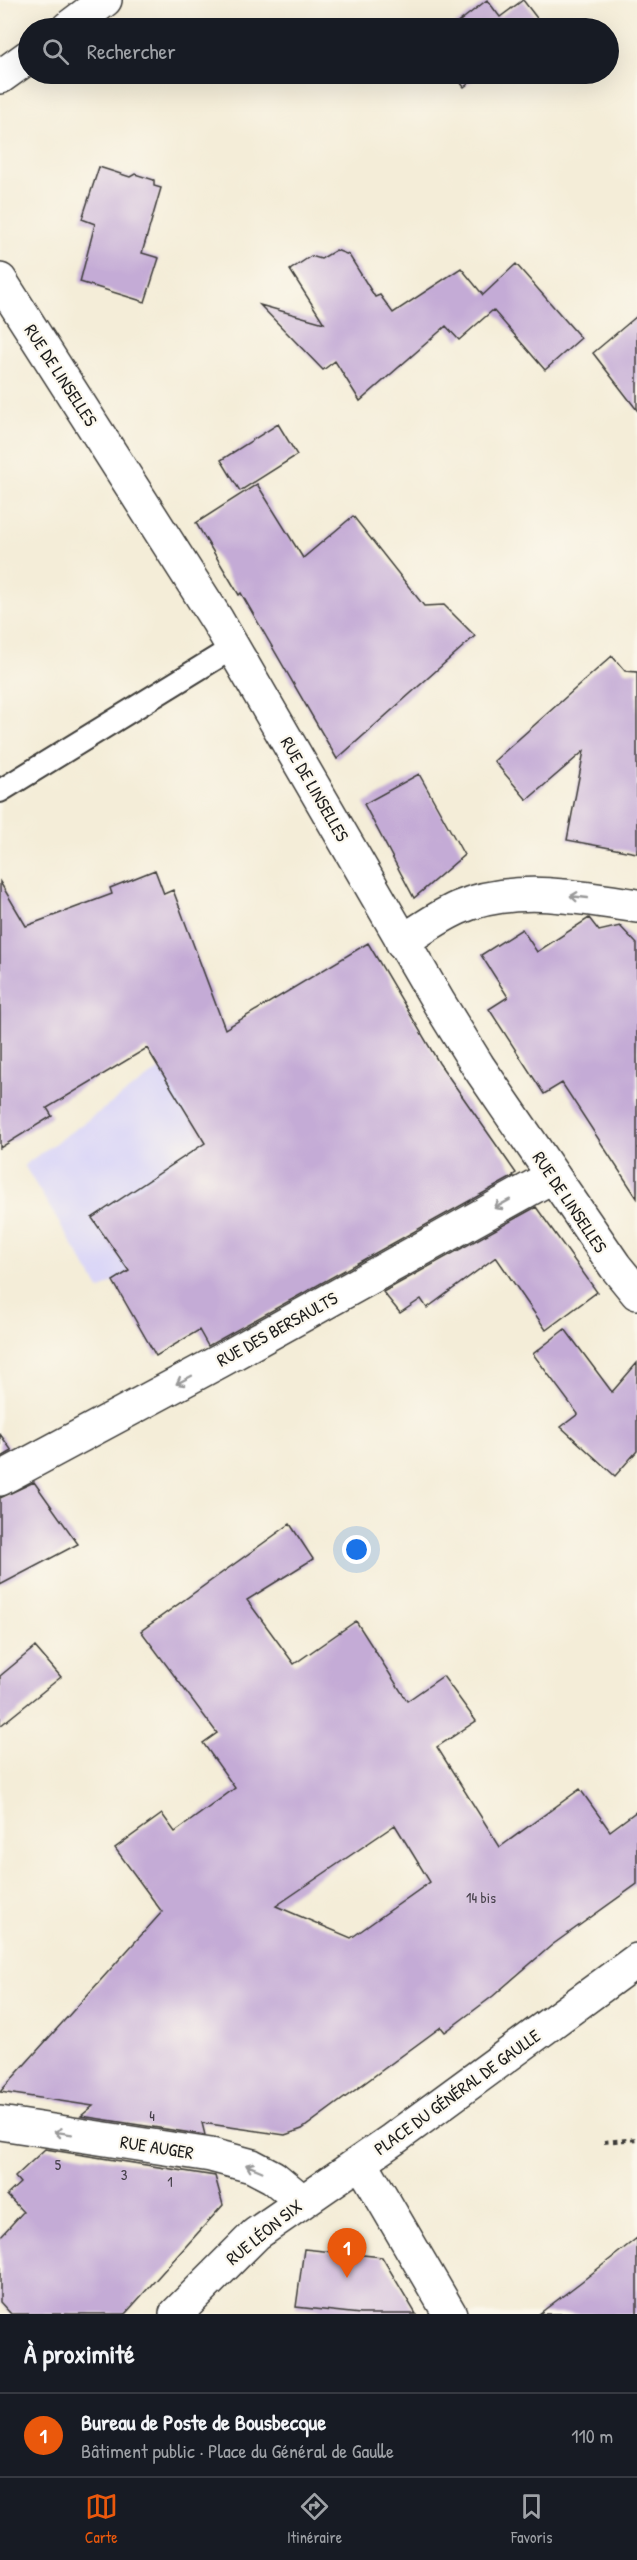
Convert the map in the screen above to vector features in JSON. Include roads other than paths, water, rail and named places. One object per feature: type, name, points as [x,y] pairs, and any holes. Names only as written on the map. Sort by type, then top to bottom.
[{"type":"street","points":[[81,18],[105,0]]},
{"type":"street","points":[[0,77],[18,64]]},
{"type":"street","name":"RUE DE LINSELLES","points":[[0,280],[234,647],[402,942],[478,1066],[615,1266],[637,1293]]},
{"type":"street","points":[[402,942],[460,908],[491,898],[557,896],[637,906]]},
{"type":"street","name":"RUE DES BERSAULTS","points":[[0,1479],[220,1361],[553,1176]]},
{"type":"street","name":"PLACE DU GÉNÉRAL DE GAULLE","points":[[450,2314],[361,2162],[637,1960]]},
{"type":"street","name":"RUE AUGER","points":[[0,2123],[211,2155],[252,2166],[273,2177],[302,2201]]},
{"type":"street","name":"RUE LÉON SIX","points":[[176,2314],[256,2234],[361,2162]]},
{"type":"lane","points":[[0,791],[234,647]]},
{"type":"place","name":"Bureau de Poste de Bousbecque","points":[[347,2278]]}]
